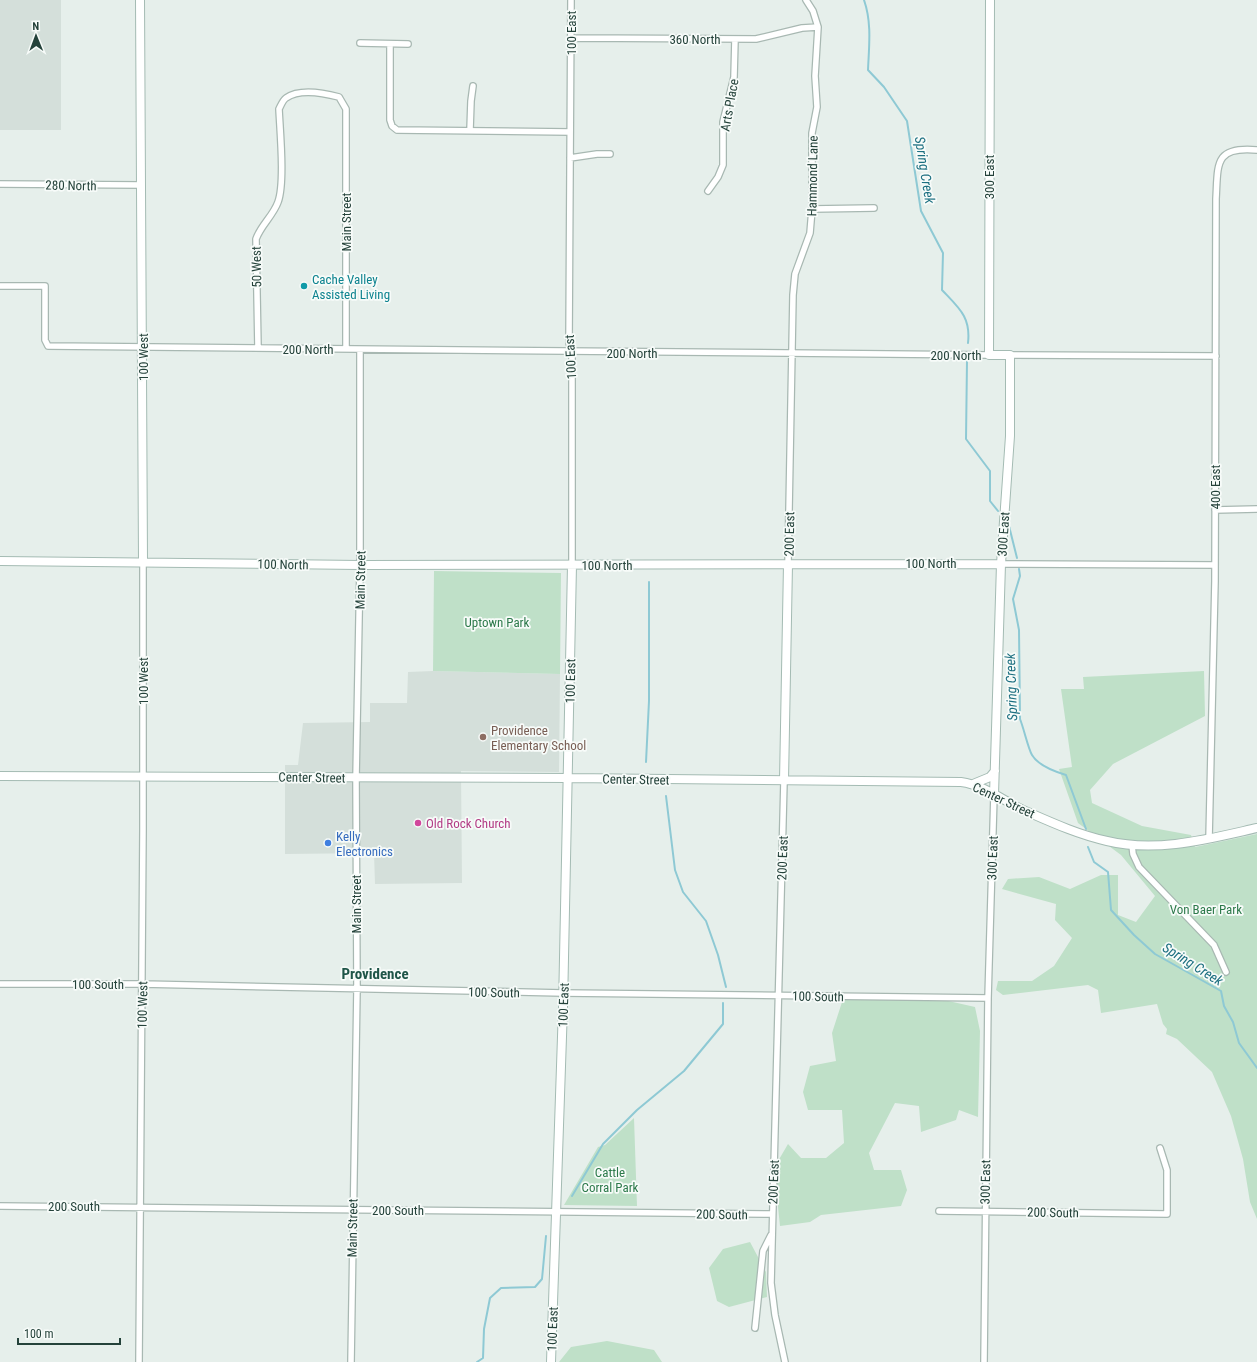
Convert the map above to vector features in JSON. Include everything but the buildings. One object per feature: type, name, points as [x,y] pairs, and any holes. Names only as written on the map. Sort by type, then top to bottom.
[{"type":"street","name":"100 West","points":[[139,1362],[143,776],[143,347],[140,0]]},
{"type":"street","name":"100 East","points":[[551,1362],[557,1211],[569,778],[572,565],[572,352],[569,343],[572,0]]},
{"type":"street","name":"Hammond Lane","points":[[793,353],[793,295],[795,274],[810,233],[812,209],[812,134],[817,107],[815,76],[818,27],[813,10],[806,0]]},
{"type":"street","name":"300 East","points":[[988,355],[990,0]]},
{"type":"street","name":"360 North","points":[[572,38],[756,39],[802,28],[818,27]]},
{"type":"street","name":"Arts Place","points":[[708,191],[718,177],[723,166],[723,122],[734,77],[735,39]]},
{"type":"street","points":[[360,43],[408,44]]},
{"type":"street","points":[[390,44],[390,120],[392,126],[397,130],[570,132]]},
{"type":"street","points":[[470,130],[473,86]]},
{"type":"street","name":"Main Street","points":[[284,99],[296,93],[326,93],[339,97],[346,109],[346,349]]},
{"type":"street","name":"50 West","points":[[258,348],[256,239],[259,231],[274,212],[279,200],[281,186],[280,109],[284,99]]},
{"type":"street","name":"400 East","points":[[1209,839],[1215,565],[1216,200],[1218,171],[1222,157],[1229,151],[1240,149],[1257,150]]},
{"type":"street","points":[[570,158],[597,154],[610,154]]},
{"type":"street","name":"280 North","points":[[0,184],[141,185]]},
{"type":"street","points":[[812,209],[874,208]]},
{"type":"street","name":"200 North","points":[[0,286],[45,286],[45,340],[48,346],[572,352],[1216,356]]},
{"type":"street","name":"Main Street","points":[[350,1362],[357,989],[356,778],[360,565],[360,350]]},
{"type":"street","name":"200 East","points":[[785,1362],[775,1315],[771,1283],[793,353]]},
{"type":"street","name":"300 East","points":[[984,1362],[984,1211],[988,998],[1001,564],[1010,436],[1010,355]]},
{"type":"street","points":[[1215,510],[1257,509]]},
{"type":"street","name":"100 North","points":[[0,561],[360,565],[1215,565]]},
{"type":"street","points":[[973,784],[990,777],[995,771]]},
{"type":"street","name":"Center Street","points":[[0,776],[569,778],[973,784],[1025,812],[1076,832],[1107,841],[1132,845],[1169,845],[1209,839],[1257,828]]},
{"type":"street","points":[[1132,845],[1132,854],[1139,867],[1214,945],[1226,972]]},
{"type":"street","name":"100 South","points":[[0,984],[142,984],[563,993],[988,998]]},
{"type":"street","name":"200 South","points":[[939,1211],[1167,1214],[1167,1170],[1160,1148]]},
{"type":"street","name":"200 South","points":[[0,1206],[772,1214]]},
{"type":"street","points":[[755,1328],[763,1251],[772,1234]]},
{"type":"shaded area","points":[[0,0],[61,0],[61,130],[0,130]]},
{"type":"shaded area","points":[[433,671],[560,674],[559,772],[461,771],[462,883],[375,884],[374,853],[285,854],[285,765],[298,765],[303,723],[370,722],[370,703],[407,703],[408,672]]},
{"type":"green space","name":"Uptown Park","points":[[434,571],[561,573],[560,674],[433,671]]},
{"type":"green space","name":"Von Baer Park","points":[[1204,671],[1205,716],[1113,764],[1090,790],[1092,803],[1142,826],[1191,835],[1195,847],[1257,834],[1257,1219],[1250,1202],[1243,1159],[1231,1116],[1212,1072],[1177,1039],[1166,1034],[1167,1029],[1163,1024],[1157,1004],[1101,1013],[1098,990],[1088,985],[1003,995],[996,990],[998,981],[1032,981],[1054,966],[1072,938],[1055,920],[1056,904],[1002,889],[1008,879],[1039,877],[1070,889],[1101,875],[1118,875],[1118,915],[1136,922],[1155,896],[1121,855],[1078,823],[1059,769],[1072,767],[1061,689],[1084,689],[1083,677]]},
{"type":"green space","points":[[843,999],[944,1000],[975,1007],[980,1031],[978,1117],[959,1110],[956,1120],[921,1132],[919,1106],[895,1103],[869,1153],[874,1170],[901,1170],[907,1190],[901,1206],[821,1215],[810,1222],[780,1226],[774,1168],[788,1144],[801,1158],[826,1158],[844,1143],[842,1110],[808,1110],[803,1092],[810,1066],[836,1061],[832,1033]]},
{"type":"green space","name":"Cattle Corral Park","points":[[634,1118],[637,1206],[564,1205],[598,1147],[605,1145]]},
{"type":"green space","points":[[750,1242],[766,1272],[767,1297],[729,1307],[717,1301],[709,1268],[723,1249]]},
{"type":"green space","points":[[607,1341],[654,1350],[662,1362],[559,1362],[571,1347]]},
{"type":"waterway","name":"Spring Creek","points":[[864,0],[867,9],[869,26],[868,70],[884,87],[907,121],[921,211],[943,253],[942,290],[958,308],[966,320],[968,326],[968,343]]},
{"type":"waterway","name":"Spring Creek","points":[[967,361],[966,439],[990,471],[990,501],[998,511]]},
{"type":"waterway","name":"Spring Creek","points":[[1008,522],[1017,558]]},
{"type":"waterway","name":"Spring Creek","points":[[1019,569],[1020,576],[1013,599],[1019,630],[1020,719],[1030,752],[1035,759],[1048,768],[1066,775],[1086,829]]},
{"type":"waterway","points":[[646,762],[649,701],[649,582]]},
{"type":"waterway","points":[[666,796],[675,870],[683,892],[706,921],[718,955],[726,987]]},
{"type":"waterway","name":"Spring Creek","points":[[1088,847],[1094,862],[1108,872],[1111,910],[1134,935],[1155,954],[1221,991],[1224,1006],[1233,1022],[1239,1043],[1257,1068]]},
{"type":"waterway","points":[[572,1196],[603,1144],[637,1110],[684,1071],[723,1024],[723,1003]]},
{"type":"waterway","points":[[477,1362],[483,1358],[484,1329],[490,1298],[501,1288],[535,1287],[542,1279],[546,1236]]},
{"type":"place","name":"Cache Valley Assisted Living","points":[[304,286]]},
{"type":"place","name":"Providence Elementary School","points":[[483,737]]},
{"type":"place","name":"Old Rock Church","points":[[418,823]]},
{"type":"place","name":"Kelly Electronics","points":[[328,843]]},
{"type":"district","name":"Providence","points":[[375,974]]}]
